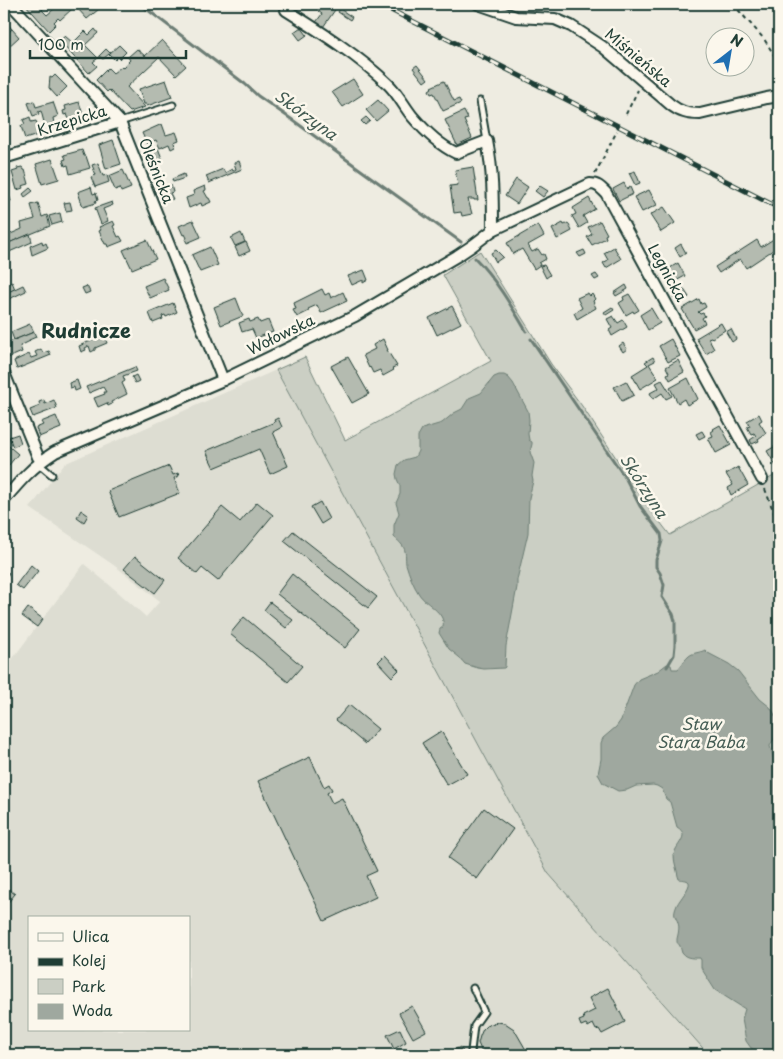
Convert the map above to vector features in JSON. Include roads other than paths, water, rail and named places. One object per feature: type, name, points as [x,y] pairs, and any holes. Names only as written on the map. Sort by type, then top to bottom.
[{"type":"street","name":"Oleśnicka","points":[[11,4],[120,122],[223,380]]},
{"type":"street","name":"Miśnieńska","points":[[478,4],[516,17],[555,19],[571,26],[603,47],[681,112],[700,114],[779,96]]},
{"type":"street","points":[[286,10],[316,29],[390,86],[413,116],[444,147],[456,154],[486,141],[490,157],[493,187],[493,230]]},
{"type":"street","name":"Krzepicka","points":[[4,158],[120,122]]},
{"type":"street","name":"Legnicka","points":[[493,230],[590,184],[595,184],[601,188],[606,193],[762,478]]},
{"type":"street","name":"Wołowska","points":[[4,500],[28,473],[55,452],[223,380],[356,316],[457,256],[493,230]]},
{"type":"street","points":[[4,373],[40,462]]},
{"type":"lane","points":[[480,101],[486,141]]},
{"type":"lane","points":[[120,122],[173,105]]},
{"type":"lane","points":[[40,462],[52,475]]},
{"type":"lane","points":[[472,1055],[474,1026],[484,1012],[473,988]]},
{"type":"water","points":[[499,375],[508,377],[513,383],[528,411],[528,434],[529,440],[532,442],[530,452],[534,463],[533,481],[529,498],[528,533],[517,580],[506,646],[505,667],[484,669],[465,664],[449,649],[439,633],[443,627],[442,617],[422,598],[413,583],[406,564],[405,550],[394,537],[394,525],[399,513],[396,503],[400,494],[400,486],[396,474],[398,465],[404,460],[415,457],[418,451],[418,436],[422,429],[442,423],[462,409],[469,398],[481,393],[494,377]]},
{"type":"water","name":"Staw Stara Baba","points":[[705,650],[738,671],[760,699],[770,707],[779,724],[779,730],[770,746],[775,764],[779,767],[779,1055],[761,1055],[751,1048],[746,1041],[742,1019],[745,1009],[715,990],[701,967],[700,958],[691,958],[684,955],[677,943],[679,927],[675,912],[689,882],[679,879],[678,876],[674,856],[683,834],[677,827],[670,802],[666,799],[662,789],[653,785],[636,786],[618,791],[603,783],[598,774],[603,738],[621,720],[634,685],[639,679],[658,671],[667,664],[671,665],[672,669],[678,669],[689,656]]},
{"type":"waterway","name":"Skórzyna","points":[[140,4],[258,96],[461,242]]},
{"type":"waterway","name":"Skórzyna","points":[[475,258],[496,284],[526,331]]},
{"type":"waterway","name":"Skórzyna","points":[[531,339],[626,479],[640,506],[661,534],[662,541],[656,560],[656,567],[664,585],[662,597],[673,614],[675,621],[674,655],[667,667]]},
{"type":"railway","points":[[379,4],[779,208]]},
{"type":"district","name":"Rudnicze","points":[[86,331]]}]
